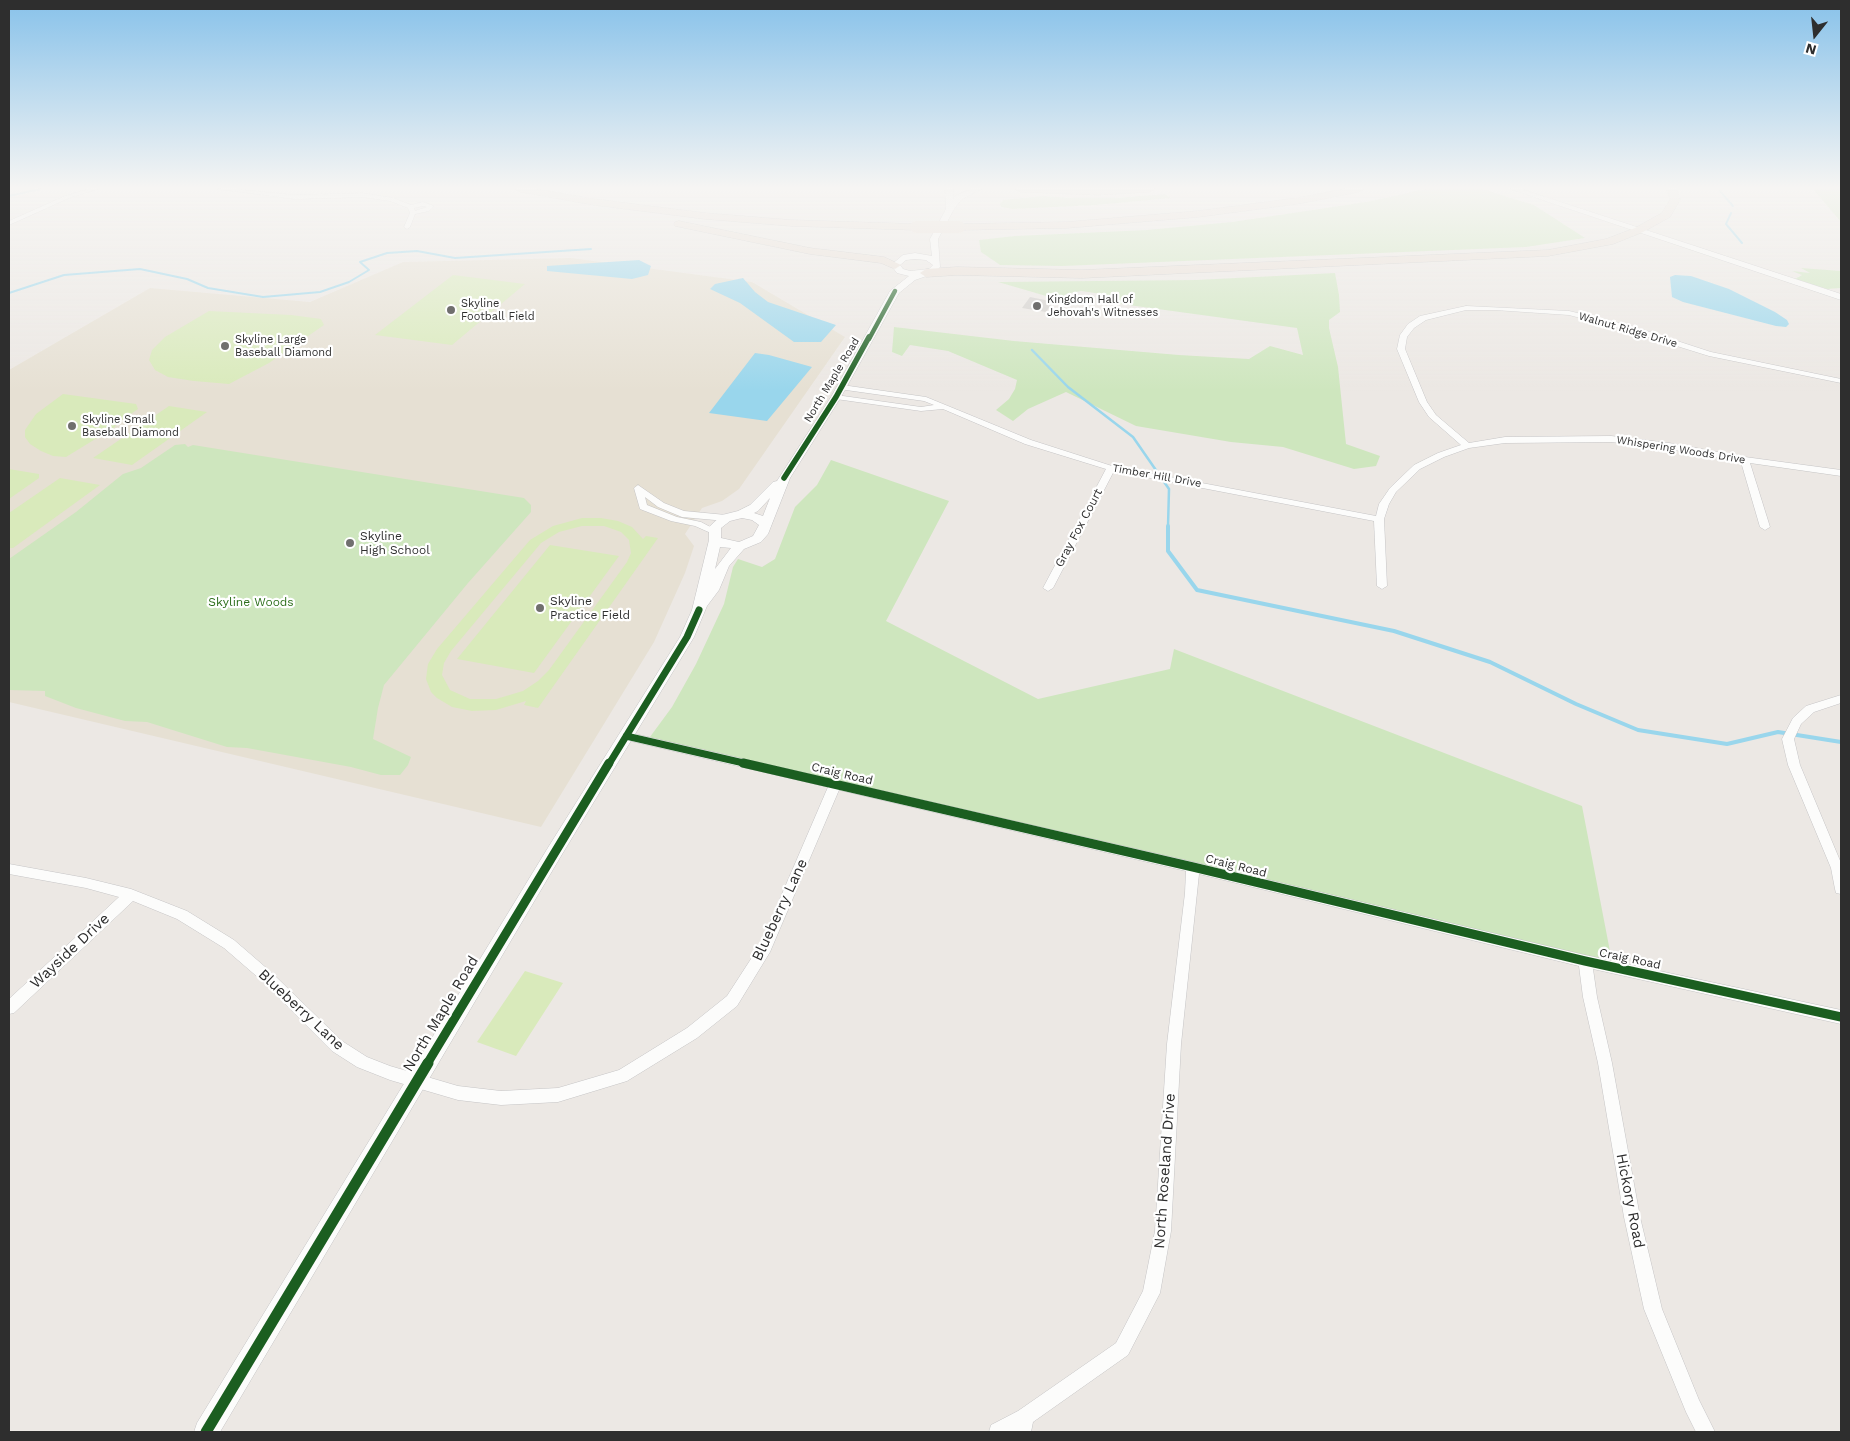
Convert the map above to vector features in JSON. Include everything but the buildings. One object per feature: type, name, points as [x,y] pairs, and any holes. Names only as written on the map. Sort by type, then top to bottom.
[{"type":"highway","points":[[842,256],[884,260],[895,266]]},
{"type":"highway","points":[[924,273],[956,271],[1082,274],[1516,256]]},
{"type":"street","points":[[935,256],[936,262]]},
{"type":"street","points":[[1719,256],[1841,297]]},
{"type":"street","points":[[924,273],[905,273],[895,266],[899,260],[909,257],[928,258],[936,262]]},
{"type":"street","name":"North Maple Road","points":[[765,523],[784,478],[842,387],[895,292],[912,278],[936,268],[936,262]]},
{"type":"street","name":"North Maple Road","points":[[895,266],[895,292]]},
{"type":"street","name":"Walnut Ridge Drive","points":[[1467,446],[1434,417],[1423,402],[1401,349],[1404,338],[1411,326],[1423,318],[1458,309],[1524,309],[1569,313],[1608,322],[1709,354],[1841,381]]},
{"type":"street","name":"Timber Hill Drive","points":[[842,387],[926,399],[1028,442],[1110,468],[1250,493],[1379,519]]},
{"type":"street","name":"Timber Hill Drive","points":[[836,397],[921,408],[942,407]]},
{"type":"street","name":"Whispering Woods Drive","points":[[1382,586],[1379,519],[1384,504],[1393,490],[1410,472],[1441,456],[1467,446],[1505,440],[1611,439],[1669,446],[1744,460],[1841,473]]},
{"type":"street","points":[[1744,460],[1765,527]]},
{"type":"street","name":"Gray Fox Court","points":[[1048,588],[1110,468]]},
{"type":"street","name":"North Maple Road","points":[[742,514],[754,508],[784,478]]},
{"type":"street","points":[[714,536],[719,522],[726,518],[742,514],[756,517],[765,523],[762,534],[757,540],[740,546],[731,545],[714,536],[698,524],[674,519],[643,507],[638,488],[661,504],[682,514],[726,518]]},
{"type":"street","name":"North Maple Road","points":[[699,610],[714,536]]},
{"type":"street","name":"North Maple Road","points":[[206,1432],[555,851],[687,637],[723,565],[740,546]]},
{"type":"street","points":[[1841,699],[1810,709],[1797,721],[1788,739],[1794,764],[1837,868],[1841,889]]},
{"type":"street","name":"Craig Road","points":[[626,736],[1193,867],[1585,961],[1841,1017]]},
{"type":"street","name":"Blueberry Lane","points":[[9,869],[86,883],[131,895],[182,915],[229,944],[266,976],[337,1046],[362,1062],[458,1093],[501,1098],[558,1095],[622,1076],[692,1033],[732,1001],[765,948],[836,784]]},
{"type":"street","name":"North Roseland Drive","points":[[998,1432],[1023,1425],[1122,1348],[1152,1293],[1163,1231],[1174,1044],[1192,893],[1193,867]]},
{"type":"street","name":"Wayside Drive","points":[[9,1008],[131,895]]},
{"type":"street","name":"Hickory Road","points":[[1585,961],[1590,997],[1605,1063],[1632,1217],[1654,1309],[1692,1406],[1706,1432]]},
{"type":"shaded area","name":"Skyline High School","points":[[571,258],[752,282],[845,337],[739,489],[722,501],[702,508],[685,534],[694,546],[685,573],[654,642],[541,827],[9,702],[9,370],[150,288],[310,302],[403,262]]},
{"type":"green space","points":[[987,256],[1300,256],[1062,266],[1000,265]]},
{"type":"green space","points":[[1801,268],[1841,271],[1841,288],[1827,289],[1795,279],[1802,275],[1792,271],[1810,273]]},
{"type":"green space","points":[[1335,273],[1340,312],[1329,320],[1329,328],[1338,367],[1346,444],[1380,456],[1376,466],[1354,469],[1283,447],[1231,442],[1136,426],[1066,392],[1028,409],[1013,421],[996,410],[1009,399],[1015,389],[1017,380],[948,351],[910,345],[902,356],[892,352],[894,327],[1014,341],[1179,355],[1249,359],[1270,346],[1303,355],[1297,328],[1099,301],[1102,294],[1081,291],[1066,294],[1062,298],[1053,298],[998,282],[1196,280]]},
{"type":"green space","name":"Skyline Football Field","points":[[453,275],[525,284],[452,345],[375,335]]},
{"type":"green space","name":"Skyline Large Baseball Diamond","points":[[209,311],[291,315],[321,319],[324,325],[269,363],[229,384],[168,377],[155,370],[149,360],[152,350],[165,337]]},
{"type":"green space","name":"Skyline Small Baseball Diamond","points":[[63,394],[136,404],[138,409],[116,424],[115,427],[66,457],[53,456],[30,444],[25,437],[25,430],[36,414]]},
{"type":"green space","points":[[169,406],[207,412],[132,465],[93,458]]},
{"type":"green space","name":"Skyline Woods","points":[[185,444],[188,447],[193,445],[524,498],[531,505],[531,512],[468,583],[384,685],[373,739],[411,757],[408,765],[400,775],[381,775],[351,767],[247,748],[227,747],[147,722],[125,721],[76,708],[45,696],[45,691],[9,690],[9,559],[76,512],[123,474],[141,468],[175,445]]},
{"type":"green space","points":[[831,460],[949,501],[886,621],[1038,699],[1170,669],[1174,649],[1582,806],[1613,967],[647,741],[672,707],[696,664],[724,604],[733,567],[738,559],[762,567],[775,559],[795,507],[817,485]]},
{"type":"green space","points":[[9,469],[39,474],[39,478],[9,499]]},
{"type":"green space","points":[[60,478],[100,485],[13,548],[9,548],[9,513]]},
{"type":"green space","points":[[582,518],[601,518],[618,521],[632,527],[643,539],[646,536],[658,538],[538,708],[524,705],[526,701],[496,710],[472,711],[452,707],[437,698],[431,692],[426,679],[428,664],[437,649],[530,540],[553,526]],"holes":[[[582,526],[604,526],[621,532],[629,540],[631,553],[627,562],[549,670],[538,681],[523,691],[496,699],[470,699],[450,690],[442,675],[444,663],[451,651],[541,543],[559,532]]]},
{"type":"green space","name":"Skyline Practice Field","points":[[550,545],[619,556],[534,673],[457,659]]},
{"type":"green space","points":[[525,971],[563,983],[516,1056],[477,1042]]},
{"type":"water","points":[[639,260],[651,266],[648,275],[632,279],[547,271],[547,266]]},
{"type":"water","points":[[1675,275],[1691,276],[1729,289],[1775,312],[1787,320],[1789,324],[1786,327],[1776,326],[1683,302],[1672,297],[1670,277]]},
{"type":"water","points":[[743,278],[755,292],[768,302],[836,325],[821,342],[794,342],[740,303],[710,289],[715,284]]},
{"type":"water","points":[[755,353],[812,367],[767,421],[709,413]]},
{"type":"waterway","points":[[9,293],[64,275],[140,269],[187,279],[208,288],[263,297],[320,292],[349,282],[369,270],[360,262],[377,256]]},
{"type":"waterway","points":[[445,256],[455,258],[481,256]]},
{"type":"waterway","points":[[1032,350],[1068,387],[1133,437],[1169,489],[1168,527]]},
{"type":"waterway","points":[[1168,527],[1168,551],[1197,590],[1394,631],[1490,662],[1576,704],[1638,730],[1727,744],[1778,732],[1841,742]]},
{"type":"cycle path","points":[[784,478],[836,397],[895,291]]},
{"type":"cycle path","points":[[206,1432],[555,851],[687,637],[699,610]]},
{"type":"cycle path","points":[[626,736],[1193,867],[1585,961],[1841,1017]]},
{"type":"place","name":"Kingdom Hall of Jehovah's Witnesses","points":[[1037,306]]},
{"type":"place","name":"Skyline Football Field","points":[[451,310]]},
{"type":"place","name":"Skyline Large Baseball Diamond","points":[[225,346]]},
{"type":"place","name":"Skyline Small Baseball Diamond","points":[[72,426]]},
{"type":"place","name":"Skyline High School","points":[[350,543]]},
{"type":"place","name":"Skyline Practice Field","points":[[540,608]]}]
